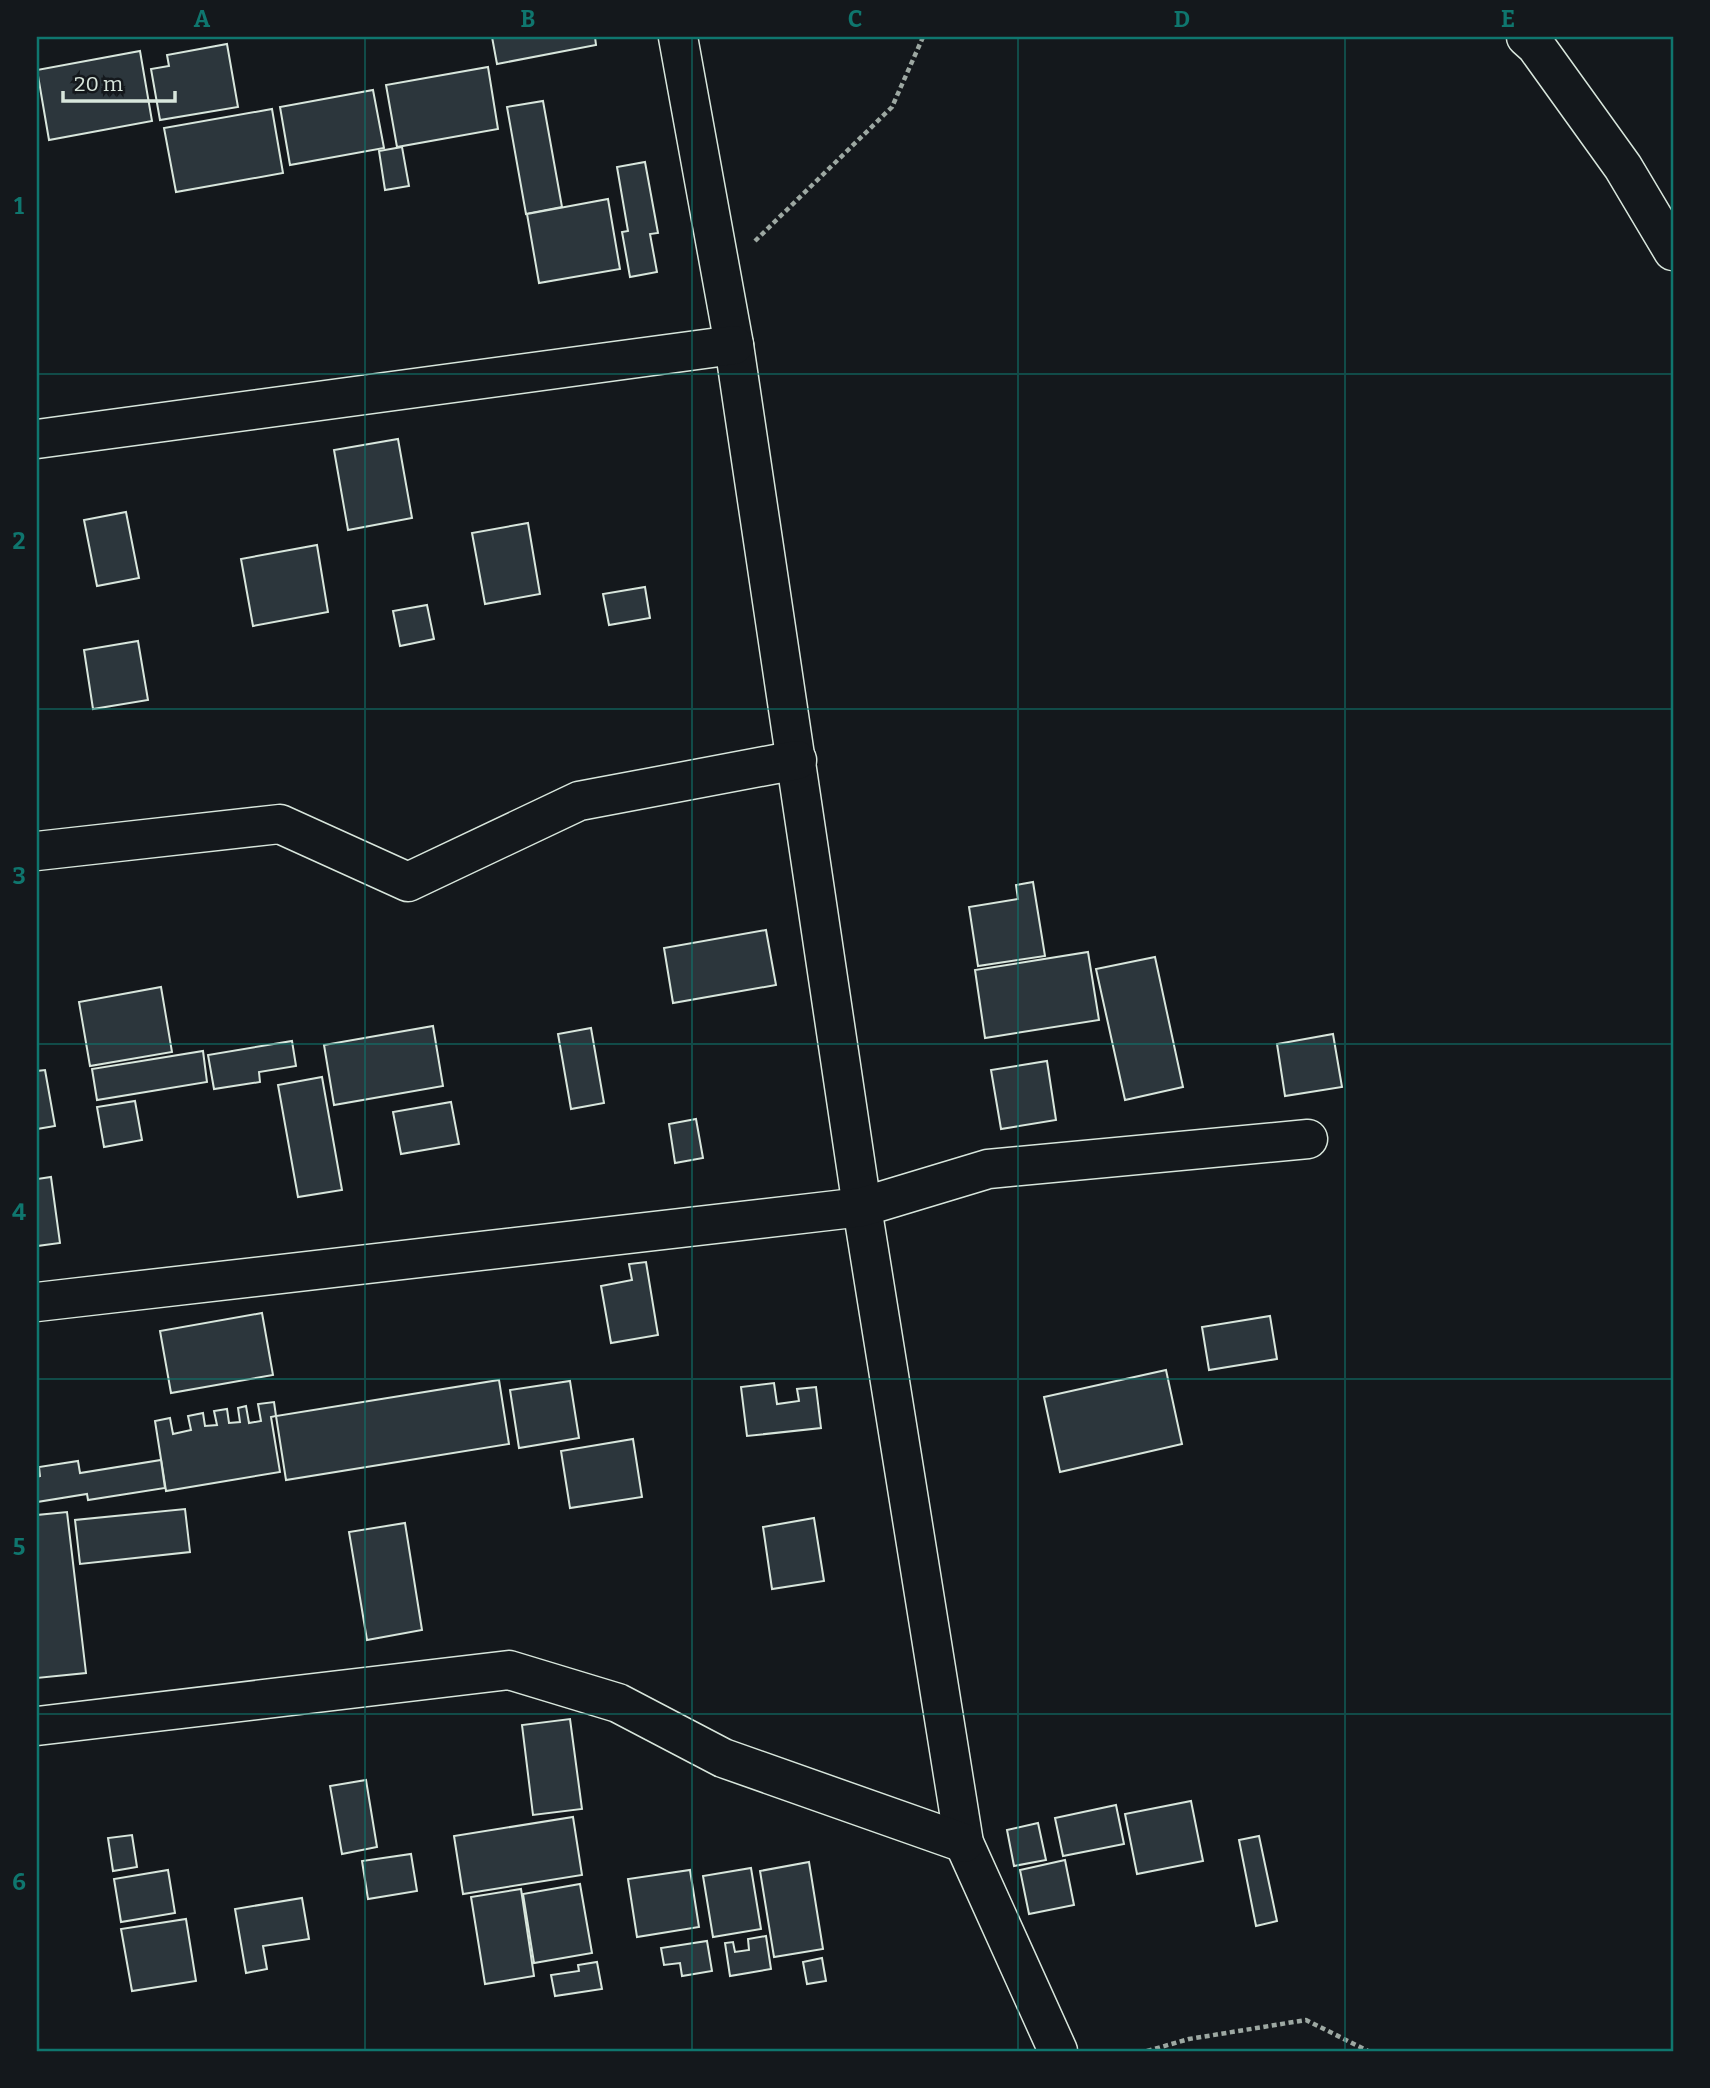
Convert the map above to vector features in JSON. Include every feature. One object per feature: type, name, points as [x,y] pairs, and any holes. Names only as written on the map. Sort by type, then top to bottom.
[{"type":"street","points":[[678,37],[734,345],[862,1208],[964,1843],[1058,2051]]},
{"type":"street","points":[[1526,37],[1536,46],[1623,167],[1673,251]]},
{"type":"street","points":[[37,439],[734,345]]},
{"type":"street","points":[[37,851],[280,824],[408,882],[579,801],[797,760]]},
{"type":"street","points":[[37,1302],[862,1208],[988,1169],[1308,1139]]},
{"type":"street","points":[[37,1726],[509,1670],[618,1703],[723,1758],[964,1843]]},
{"type":"path","points":[[721,274],[892,107],[923,37]]},
{"type":"path","points":[[1147,2051],[1189,2039],[1306,2020],[1368,2051]]},
{"type":"building","points":[[492,37],[595,37],[596,45],[497,64]]},
{"type":"building","points":[[227,44],[238,107],[160,120],[151,69],[169,66],[167,55]]},
{"type":"building","points":[[140,51],[152,121],[49,140],[37,70]]},
{"type":"building","points":[[488,67],[498,129],[397,147],[386,85]]},
{"type":"building","points":[[373,90],[384,148],[290,165],[280,107]]},
{"type":"building","points":[[543,101],[562,207],[526,214],[507,107]]},
{"type":"building","points":[[272,109],[283,173],[176,192],[164,128]]},
{"type":"building","points":[[402,147],[409,186],[385,190],[379,151]]},
{"type":"building","points":[[645,162],[658,233],[650,234],[657,272],[630,277],[622,232],[628,231],[617,167]]},
{"type":"building","points":[[608,199],[620,269],[539,283],[527,214]]},
{"type":"building","points":[[398,439],[412,518],[348,530],[334,450]]},
{"type":"building","points":[[126,512],[139,578],[97,586],[84,520]]},
{"type":"building","points":[[528,523],[540,594],[485,604],[472,533]]},
{"type":"building","points":[[317,545],[328,612],[253,626],[241,559]]},
{"type":"building","points":[[645,587],[650,618],[609,625],[603,594]]},
{"type":"building","points":[[427,605],[434,639],[400,646],[393,611]]},
{"type":"building","points":[[138,641],[148,700],[93,709],[84,650]]},
{"type":"building","points":[[1033,882],[1045,956],[978,966],[969,907],[1018,899],[1016,885]]},
{"type":"building","points":[[766,930],[776,985],[673,1003],[664,948]]},
{"type":"building","points":[[1088,952],[1099,1020],[985,1038],[975,970]]},
{"type":"building","points":[[1155,957],[1183,1087],[1125,1100],[1096,969]]},
{"type":"building","points":[[161,987],[172,1052],[90,1066],[79,1002]]},
{"type":"building","points":[[433,1026],[443,1086],[334,1105],[324,1045]]},
{"type":"building","points":[[591,1028],[604,1103],[571,1109],[558,1034]]},
{"type":"building","points":[[1333,1034],[1342,1087],[1285,1096],[1277,1044]]},
{"type":"building","points":[[292,1041],[296,1066],[259,1072],[260,1082],[214,1089],[208,1055]]},
{"type":"building","points":[[203,1051],[207,1082],[97,1100],[92,1069]]},
{"type":"building","points":[[1047,1061],[1056,1120],[1001,1129],[991,1070]]},
{"type":"building","points":[[45,1070],[55,1126],[37,1129],[37,1071]]},
{"type":"building","points":[[322,1077],[342,1190],[298,1197],[278,1085]]},
{"type":"building","points":[[135,1101],[142,1140],[104,1147],[97,1107]]},
{"type":"building","points":[[451,1102],[459,1144],[401,1154],[393,1112]]},
{"type":"building","points":[[696,1119],[703,1158],[675,1163],[669,1124]]},
{"type":"building","points":[[51,1177],[60,1243],[37,1246],[37,1179]]},
{"type":"building","points":[[646,1262],[658,1335],[611,1343],[601,1286],[632,1280],[629,1264]]},
{"type":"building","points":[[262,1313],[273,1375],[171,1393],[160,1331]]},
{"type":"building","points":[[1270,1316],[1277,1359],[1209,1370],[1202,1327]]},
{"type":"building","points":[[1166,1370],[1182,1444],[1060,1472],[1044,1397]]},
{"type":"building","points":[[499,1380],[509,1444],[286,1480],[276,1416]]},
{"type":"building","points":[[570,1381],[579,1438],[519,1448],[510,1390]]},
{"type":"building","points":[[774,1383],[777,1404],[799,1401],[797,1389],[816,1387],[821,1428],[747,1436],[741,1387]]},
{"type":"building","points":[[274,1402],[276,1416],[271,1417],[280,1472],[166,1491],[155,1421],[170,1418],[173,1434],[191,1430],[188,1416],[203,1413],[205,1426],[217,1425],[214,1411],[227,1409],[229,1423],[240,1422],[238,1408],[246,1406],[249,1423],[261,1421],[258,1404]]},
{"type":"building","points":[[633,1439],[642,1497],[570,1508],[561,1451]]},
{"type":"building","points":[[161,1460],[165,1488],[88,1500],[87,1494],[37,1502],[39,1467],[78,1461],[80,1473]]},
{"type":"building","points":[[185,1509],[190,1552],[80,1564],[75,1520]]},
{"type":"building","points":[[67,1512],[86,1673],[37,1678],[37,1515]]},
{"type":"building","points":[[814,1518],[824,1581],[772,1589],[763,1527]]},
{"type":"building","points":[[405,1523],[422,1630],[367,1640],[349,1532]]},
{"type":"building","points":[[570,1719],[582,1809],[533,1815],[522,1725]]},
{"type":"building","points":[[366,1780],[377,1847],[342,1854],[330,1786]]},
{"type":"building","points":[[1191,1801],[1203,1861],[1137,1874],[1125,1814]]},
{"type":"building","points":[[1116,1805],[1124,1844],[1063,1856],[1055,1818]]},
{"type":"building","points":[[573,1817],[582,1875],[463,1894],[454,1836]]},
{"type":"building","points":[[1038,1823],[1046,1860],[1014,1866],[1007,1830]]},
{"type":"building","points":[[132,1835],[137,1867],[113,1871],[108,1838]]},
{"type":"building","points":[[1259,1836],[1277,1921],[1256,1926],[1239,1840]]},
{"type":"building","points":[[411,1854],[417,1891],[368,1899],[362,1861]]},
{"type":"building","points":[[1065,1860],[1074,1905],[1029,1914],[1020,1870]]},
{"type":"building","points":[[809,1862],[823,1949],[774,1957],[760,1871]]},
{"type":"building","points":[[751,1868],[761,1929],[713,1937],[703,1876]]},
{"type":"building","points":[[168,1870],[175,1913],[121,1922],[114,1879]]},
{"type":"building","points":[[690,1870],[699,1927],[637,1937],[628,1879]]},
{"type":"building","points":[[580,1884],[592,1953],[534,1963],[523,1894]]},
{"type":"building","points":[[521,1889],[534,1976],[485,1984],[471,1897]]},
{"type":"building","points":[[302,1898],[309,1939],[263,1946],[267,1969],[246,1973],[235,1909]]},
{"type":"building","points":[[186,1919],[196,1981],[132,1991],[121,1929]]},
{"type":"building","points":[[766,1936],[771,1969],[730,1976],[725,1943],[733,1942],[735,1952],[749,1950],[748,1939]]},
{"type":"building","points":[[707,1941],[712,1971],[682,1976],[680,1963],[664,1965],[661,1948]]},
{"type":"building","points":[[822,1958],[826,1981],[807,1984],[803,1962]]},
{"type":"building","points":[[597,1962],[602,1989],[555,1996],[551,1975],[579,1971],[578,1965]]}]
